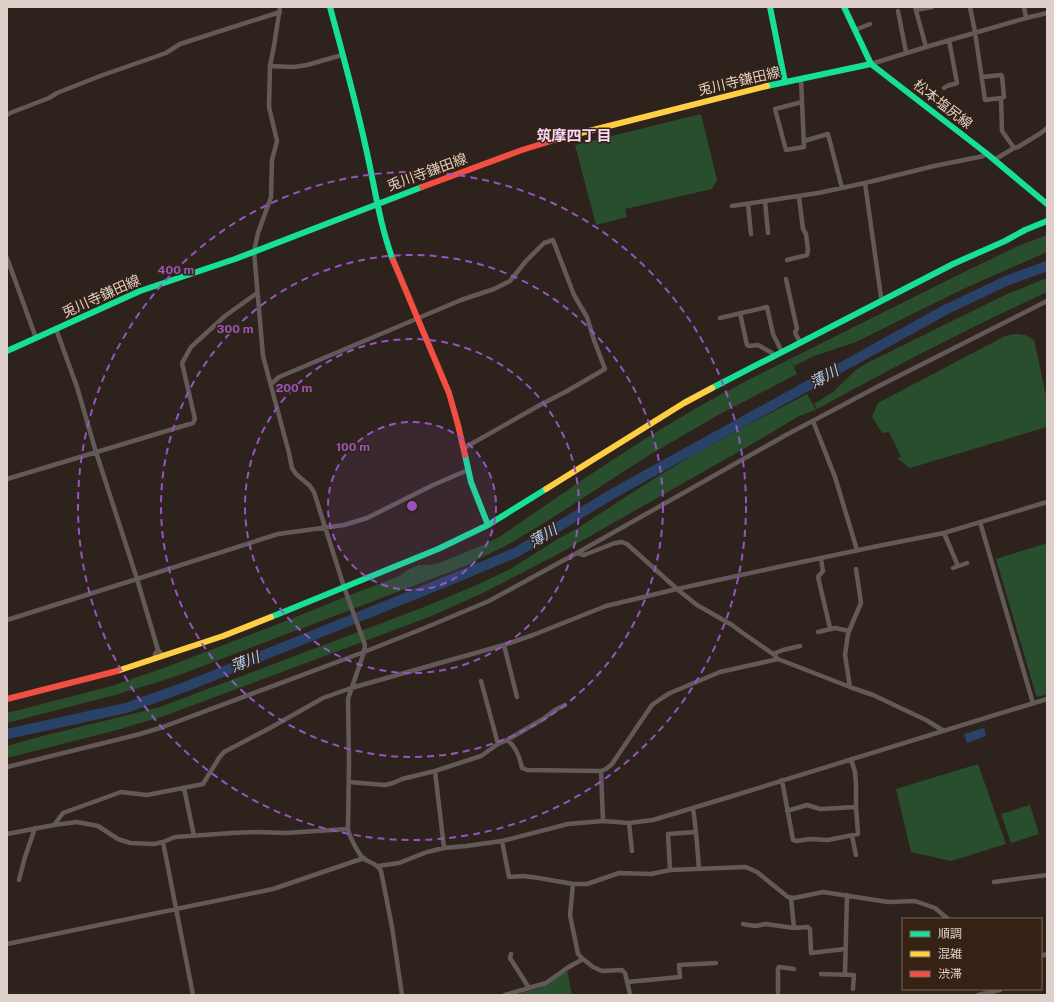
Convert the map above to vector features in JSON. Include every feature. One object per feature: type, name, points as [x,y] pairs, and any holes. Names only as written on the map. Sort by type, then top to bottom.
[{"type":"street","points":[[330,7],[368,154],[377,204],[389,249],[417,320],[449,393],[475,494],[488,525]]},
{"type":"street","points":[[770,7],[785,82]]},
{"type":"street","name":"松本塩尻線","points":[[844,7],[871,64],[986,153],[1047,204]]},
{"type":"street","points":[[970,7],[976,32],[985,100],[1001,98]]},
{"type":"street","points":[[1024,7],[1026,18]]},
{"type":"street","points":[[926,46],[915,9],[934,9]]},
{"type":"street","points":[[7,115],[49,98],[57,92],[166,53],[180,44],[280,10],[270,66],[269,108],[277,141],[272,160],[271,197],[258,233],[254,251],[263,356],[292,468],[314,492],[345,590],[365,645],[348,699],[347,707],[349,740],[348,833],[364,858],[375,863],[381,871],[402,995]]},
{"type":"street","points":[[893,17],[898,13],[906,52]]},
{"type":"street","points":[[871,64],[926,46],[1047,13]]},
{"type":"street","points":[[855,30],[870,24]]},
{"type":"street","points":[[944,88],[957,83],[949,40]]},
{"type":"street","points":[[270,66],[294,67],[307,65],[342,55]]},
{"type":"street","name":"兎川寺鎌田線","points":[[7,351],[140,291],[215,266],[377,204],[552,140],[725,96],[871,64]]},
{"type":"street","points":[[982,77],[1002,76],[1004,97],[1001,98],[1002,131],[1014,148]]},
{"type":"street","points":[[801,79],[804,147],[786,150],[775,109],[802,102]]},
{"type":"street","points":[[994,160],[1014,148],[1018,148],[1047,128]]},
{"type":"street","points":[[804,141],[828,134],[842,188]]},
{"type":"street","points":[[732,206],[799,197],[979,157],[986,153]]},
{"type":"street","points":[[866,183],[883,300]]},
{"type":"street","points":[[787,260],[807,255],[808,250],[806,234],[803,229],[799,197]]},
{"type":"street","points":[[765,201],[768,233]]},
{"type":"street","points":[[748,204],[751,234]]},
{"type":"street","points":[[7,700],[105,675],[223,636],[345,590],[438,549],[488,525],[684,403],[953,264],[1047,221]]},
{"type":"street","points":[[271,384],[279,377],[417,320],[461,300],[494,289],[510,281],[526,260],[544,243],[553,240],[574,295],[587,317],[605,370],[464,448]]},
{"type":"street","points":[[7,258],[36,338]]},
{"type":"street","points":[[786,279],[797,328],[795,332],[801,343]]},
{"type":"street","points":[[7,479],[193,423],[194,419],[182,363],[191,347],[225,316],[257,293]]},
{"type":"street","points":[[7,767],[160,728],[364,652],[489,601],[786,435],[874,388],[1047,301]]},
{"type":"street","points":[[720,318],[767,308],[773,334],[782,352]]},
{"type":"street","points":[[740,313],[747,345],[758,345],[775,356]]},
{"type":"street","points":[[56,329],[77,387],[158,650],[164,656]]},
{"type":"street","points":[[813,421],[835,477],[857,550]]},
{"type":"street","points":[[7,620],[278,534],[344,525],[367,518],[433,485],[468,470]]},
{"type":"street","points":[[54,825],[63,813],[121,792],[147,795],[203,784],[224,752],[323,698],[352,688],[533,635],[606,606],[857,550],[944,533],[1047,502]]},
{"type":"street","points":[[980,522],[1033,703]]},
{"type":"street","points":[[944,533],[955,567],[967,563]]},
{"type":"street","points":[[577,553],[584,555],[615,543],[622,542],[627,544],[697,605],[732,625],[778,659],[873,695],[926,720],[944,731]]},
{"type":"street","points":[[820,558],[822,571],[818,577],[830,628]]},
{"type":"street","points":[[850,687],[845,655],[848,634],[861,602],[856,569]]},
{"type":"street","points":[[818,632],[830,628],[849,631]]},
{"type":"street","points":[[504,644],[517,697]]},
{"type":"street","points":[[773,654],[800,646]]},
{"type":"street","points":[[155,659],[155,654],[158,650]]},
{"type":"street","points":[[507,740],[517,751],[522,768],[527,770],[601,771],[612,764],[652,706],[662,698],[670,693],[720,672],[778,659]]},
{"type":"street","points":[[481,681],[498,744]]},
{"type":"street","points":[[378,866],[399,863],[427,852],[444,848],[502,841],[568,824],[603,821],[629,823],[653,820],[1047,699]]},
{"type":"street","points":[[349,782],[385,785],[481,756],[498,744],[565,705]]},
{"type":"street","points":[[782,780],[792,838],[795,841],[810,839],[828,840],[852,836],[858,834],[855,772],[851,759]]},
{"type":"street","points":[[435,771],[444,848]]},
{"type":"street","points":[[601,771],[603,821]]},
{"type":"street","points":[[184,788],[194,836]]},
{"type":"street","points":[[787,811],[807,805],[820,809],[856,807]]},
{"type":"street","points":[[692,808],[696,832],[699,869]]},
{"type":"street","points":[[7,834],[77,822],[98,826],[118,839],[130,843],[154,844],[175,837],[239,832],[284,833],[348,829]]},
{"type":"street","points":[[629,823],[632,851]]},
{"type":"street","points":[[19,880],[35,828]]},
{"type":"street","points":[[670,870],[668,834],[696,832]]},
{"type":"street","points":[[852,836],[856,855]]},
{"type":"street","points":[[502,841],[509,877],[523,876],[573,884],[586,884],[619,873],[651,874],[670,870],[746,867],[757,872],[791,898],[820,892],[888,902],[915,901],[935,908],[947,918]]},
{"type":"street","points":[[162,842],[193,995]]},
{"type":"street","points":[[7,944],[273,888],[364,858]]},
{"type":"street","points":[[994,882],[1047,875]]},
{"type":"street","points":[[573,884],[570,914],[578,954],[593,967],[602,971],[622,970],[625,973],[631,995]]},
{"type":"street","points":[[845,974],[847,895]]},
{"type":"street","points":[[791,898],[794,928]]},
{"type":"street","points":[[743,924],[755,926],[766,924],[794,928],[808,927],[810,929],[811,953],[845,949]]},
{"type":"street","points":[[511,954],[510,958],[529,988]]},
{"type":"street","points":[[506,995],[546,983],[583,959]]},
{"type":"street","points":[[627,982],[680,977],[679,965],[716,963]]},
{"type":"street","points":[[778,995],[779,967],[794,969]]},
{"type":"street","points":[[821,974],[854,975],[853,989]]},
{"type":"street","points":[[978,995],[1000,991]]},
{"type":"green space","points":[[701,114],[717,180],[712,189],[625,209],[627,217],[596,225],[575,145]]},
{"type":"green space","points":[[1047,235],[1047,252],[963,289],[856,342],[814,356],[794,366],[790,359],[1018,246]]},
{"type":"green space","points":[[1047,278],[1047,292],[931,349],[817,409],[814,404],[833,392],[856,370],[867,363],[1007,294]]},
{"type":"green space","points":[[1015,334],[1025,335],[1034,340],[1047,400],[1047,427],[910,468],[897,458],[901,457],[889,432],[882,433],[872,417],[878,403],[1005,336]]},
{"type":"green space","points":[[790,359],[797,374],[718,415],[646,457],[549,520],[507,545],[463,567],[174,677],[115,695],[7,723],[7,713],[112,686],[169,666],[400,576],[409,569],[419,565],[439,563],[483,545],[501,536],[588,476],[655,433],[719,395]]},
{"type":"green space","points":[[807,394],[816,410],[799,416],[562,552],[483,593],[429,617],[164,716],[117,730],[7,758],[7,746],[160,707],[424,607],[479,584],[512,568],[693,455]]},
{"type":"green space","points":[[1047,543],[1047,694],[1038,697],[1036,695],[996,559]]},
{"type":"green space","points":[[978,764],[1006,844],[951,861],[911,852],[896,789]]},
{"type":"green space","points":[[1030,805],[1039,834],[1011,843],[1001,814]]},
{"type":"green space","points":[[567,970],[572,995],[515,995],[542,987]]},
{"type":"water","points":[[984,728],[986,736],[967,743],[964,734]]},
{"type":"waterway","name":"薄川","points":[[7,734],[126,708],[185,687],[517,552],[612,494],[945,310],[1006,281],[1047,266]]},
{"type":"traffic: fast","points":[[330,7],[357,110],[384,232],[393,260]]},
{"type":"traffic: fast","points":[[770,7],[785,82]]},
{"type":"traffic: fast","points":[[844,7],[871,64],[986,153],[1047,204]]},
{"type":"traffic: fast","points":[[767,86],[871,64]]},
{"type":"traffic: fast","points":[[7,351],[140,291],[235,259],[422,187]]},
{"type":"traffic: fast","points":[[712,388],[953,264],[1047,221]]},
{"type":"traffic: fast","points":[[465,455],[471,482],[488,525]]},
{"type":"traffic: fast","points":[[271,617],[438,549],[488,525],[546,489]]},
{"type":"traffic: slow","points":[[561,138],[767,86]]},
{"type":"traffic: slow","points":[[546,489],[684,403],[712,388]]},
{"type":"traffic: slow","points":[[117,671],[223,636],[271,617]]},
{"type":"traffic: jam","points":[[422,187],[522,150],[561,138]]},
{"type":"traffic: jam","points":[[393,260],[449,393],[465,455]]},
{"type":"traffic: jam","points":[[7,699],[117,671]]},
{"type":"district","name":"筑摩四丁目","points":[[574,136]]}]
